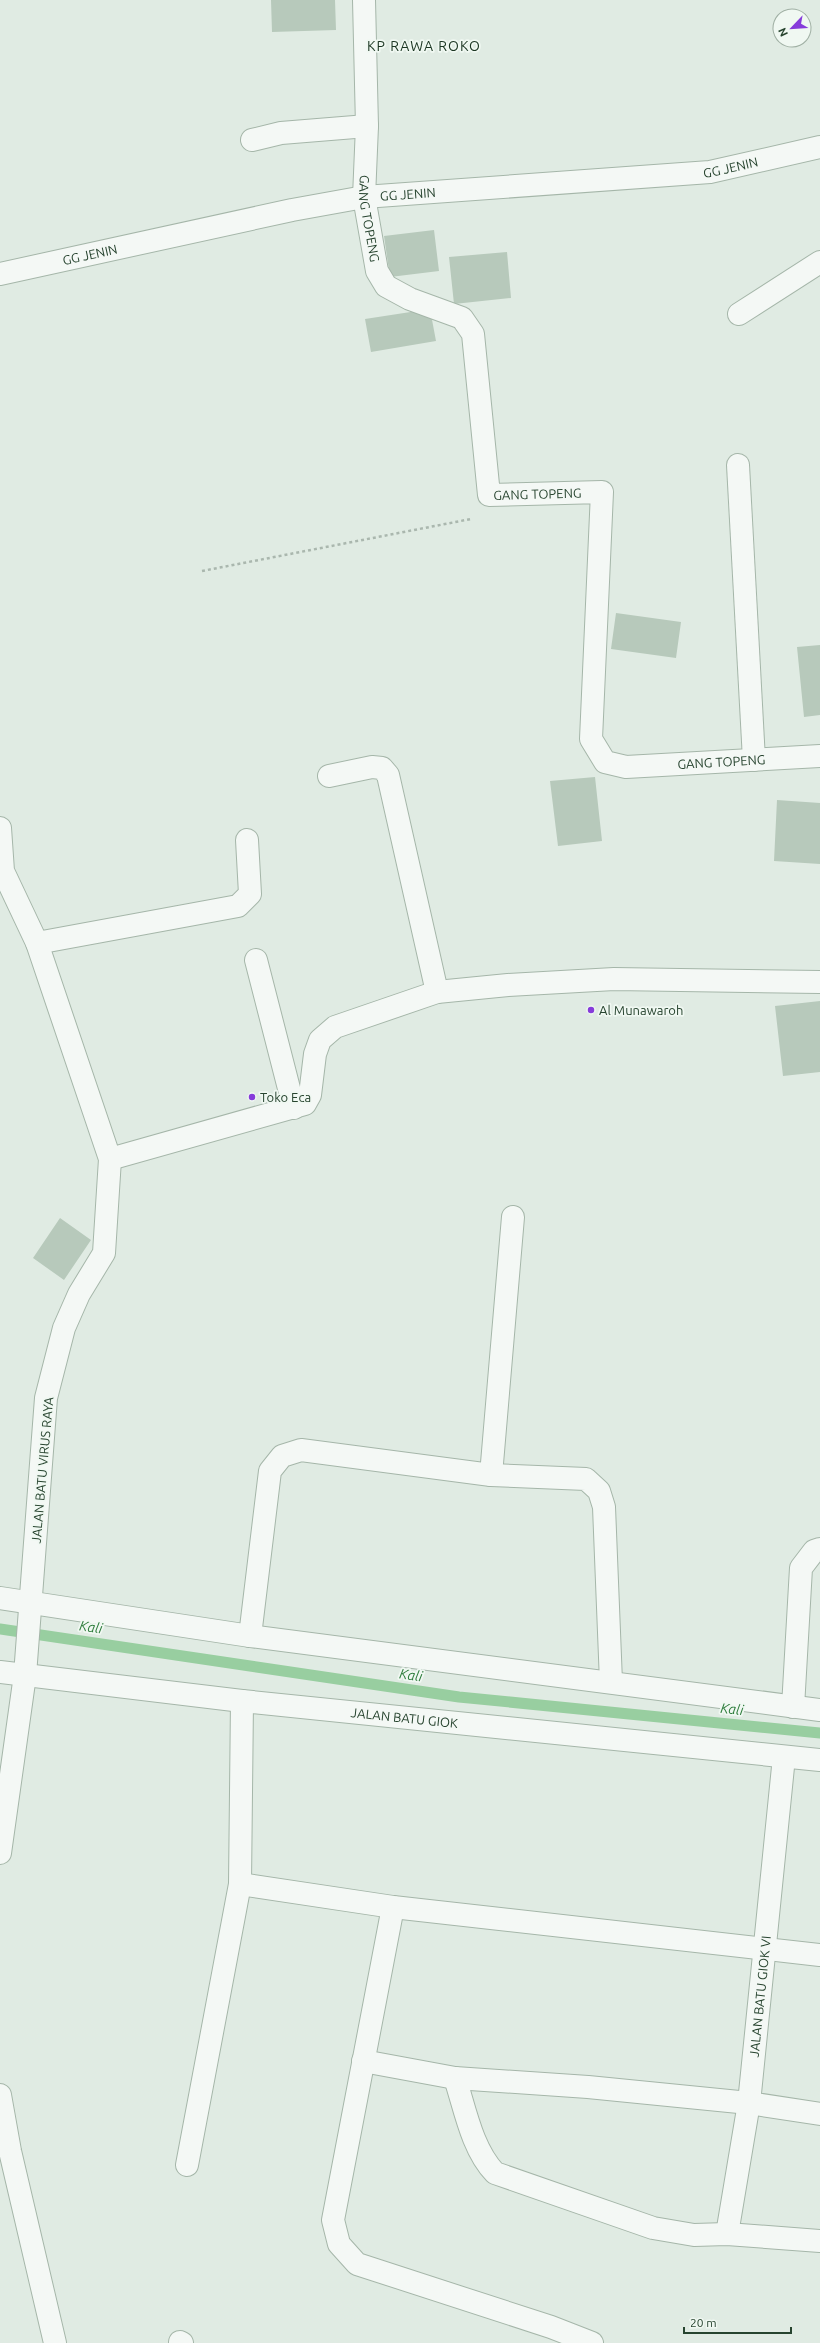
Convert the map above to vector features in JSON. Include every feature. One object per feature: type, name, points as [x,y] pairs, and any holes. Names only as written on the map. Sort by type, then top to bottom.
[{"type":"street","name":"GANG TOPENG","points":[[364,0],[367,126],[364,197],[377,271],[386,286],[410,299],[462,318],[473,334],[489,495],[602,492],[591,739],[605,762],[626,767],[820,756]]},
{"type":"street","points":[[252,140],[281,133],[367,126]]},
{"type":"street","name":"GG JENIN","points":[[0,274],[292,210],[364,197],[710,172],[820,147]]},
{"type":"street","points":[[740,314],[820,262]]},
{"type":"street","points":[[738,465],[754,760]]},
{"type":"street","points":[[329,776],[372,767],[382,768],[388,775],[437,992]]},
{"type":"street","points":[[0,828],[2,872],[37,943],[110,1159],[305,1104],[310,1095],[315,1054],[320,1040],[335,1027],[437,992],[508,985],[614,979],[820,982]]},
{"type":"street","points":[[37,943],[238,906],[250,894],[247,840]]},
{"type":"street","points":[[256,960],[294,1108]]},
{"type":"street","name":"JALAN BATU VIRUS RAYA","points":[[26,1664],[29,1608],[46,1398],[64,1328],[79,1294],[104,1253],[110,1159]]},
{"type":"street","points":[[491,1475],[513,1217]]},
{"type":"street","points":[[250,1636],[270,1470],[282,1456],[301,1450],[491,1475],[586,1479],[600,1491],[604,1507],[611,1682]]},
{"type":"street","points":[[793,1707],[801,1568],[814,1551],[820,1549]]},
{"type":"street","points":[[0,1598],[29,1608],[820,1710]]},
{"type":"street","points":[[0,1853],[26,1664]]},
{"type":"street","name":"JALAN BATU GIOK","points":[[0,1672],[26,1664],[242,1701],[820,1760]]},
{"type":"street","points":[[187,2165],[240,1884],[242,1701]]},
{"type":"street","name":"JALAN BATU GIOK VI","points":[[727,2234],[749,2103],[784,1757]]},
{"type":"street","points":[[240,1884],[393,1907],[764,1950],[820,1955]]},
{"type":"street","points":[[393,1907],[333,2220],[340,2244],[357,2264],[551,2327],[592,2343]]},
{"type":"street","points":[[363,2061],[455,2078],[588,2087],[749,2103],[820,2114]]},
{"type":"street","points":[[455,2078],[484,2162],[495,2173],[653,2228],[694,2235],[727,2234],[820,2241]]},
{"type":"street","points":[[0,2095],[10,2150],[55,2343]]},
{"type":"path","points":[[202,571],[485,516],[489,495]]},
{"type":"building","points":[[271,0],[335,0],[336,30],[272,32]]},
{"type":"building","points":[[434,230],[439,271],[390,277],[384,236]]},
{"type":"building","points":[[507,252],[511,298],[454,304],[449,257]]},
{"type":"building","points":[[430,309],[436,341],[371,352],[365,319]]},
{"type":"building","points":[[616,613],[681,622],[676,658],[611,649]]},
{"type":"building","points":[[820,645],[820,715],[804,717],[797,647]]},
{"type":"building","points":[[595,777],[602,841],[558,846],[550,781]]},
{"type":"building","points":[[777,800],[820,803],[820,864],[774,861]]},
{"type":"building","points":[[820,1001],[820,1072],[783,1076],[775,1006]]},
{"type":"building","points":[[60,1218],[91,1240],[64,1280],[33,1258]]},
{"type":"waterway","name":"Kali","points":[[0,1629],[459,1697],[820,1733]]},
{"type":"place","name":"Al Munawaroh","points":[[591,1010]]},
{"type":"place","name":"Toko Eca","points":[[252,1097]]},
{"type":"district","name":"KP RAWA ROKO","points":[[424,46]]}]
